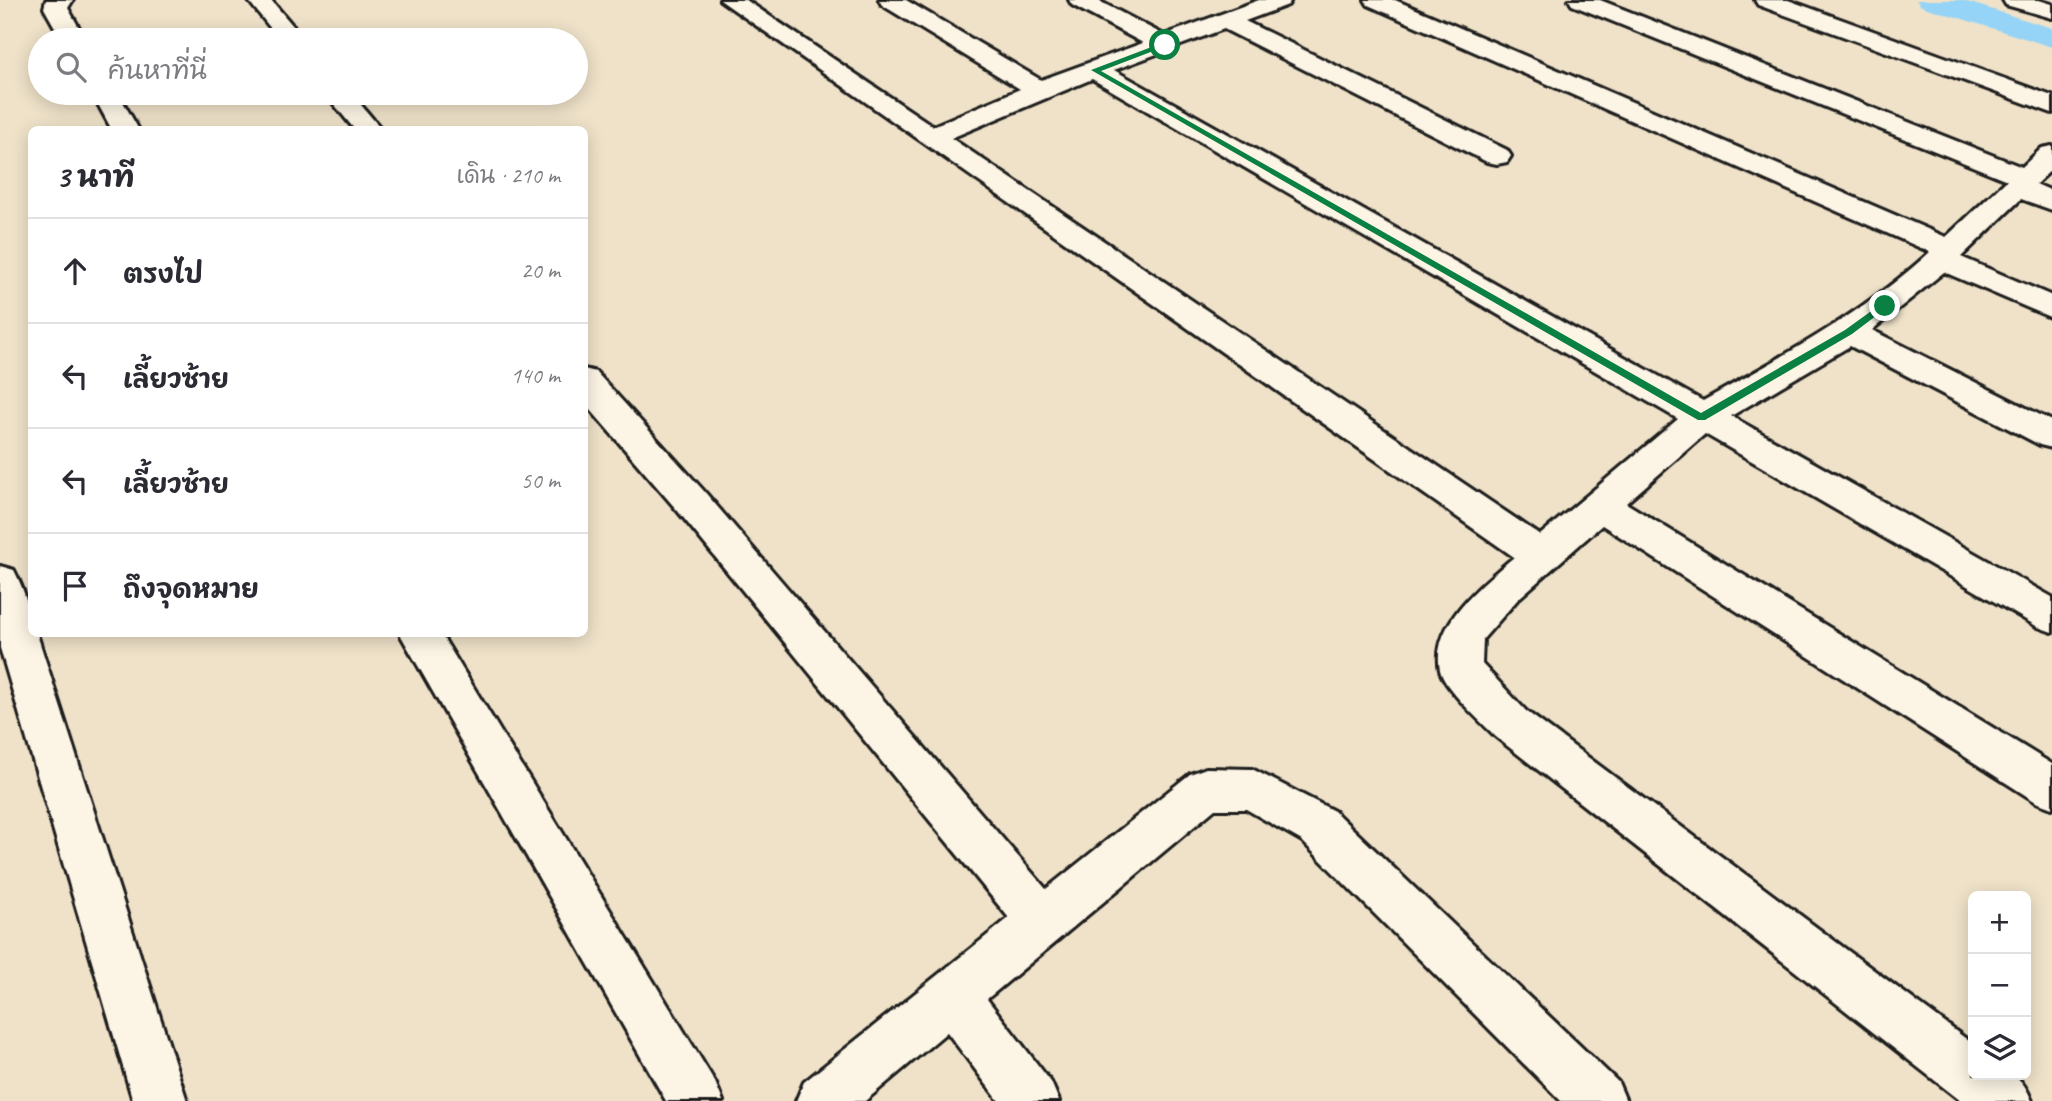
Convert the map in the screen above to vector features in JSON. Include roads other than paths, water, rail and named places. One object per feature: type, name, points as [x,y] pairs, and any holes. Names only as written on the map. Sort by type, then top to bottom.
[{"type":"street","points":[[62,0],[56,2],[56,8],[67,28]]},
{"type":"street","points":[[259,0],[283,28]]},
{"type":"street","points":[[732,0],[1541,556]]},
{"type":"street","points":[[890,0],[1040,90]]},
{"type":"street","points":[[1080,0],[1165,45]]},
{"type":"street","points":[[930,137],[1040,90],[1280,0]]},
{"type":"street","points":[[1376,0],[1946,255],[2052,308]]},
{"type":"street","points":[[1580,0],[2022,182],[2052,201]]},
{"type":"street","points":[[1766,0],[2052,105]]},
{"type":"street","points":[[2014,0],[2052,11]]},
{"type":"street","points":[[1227,21],[1497,156]]},
{"type":"street","points":[[1095,70],[2052,617]]},
{"type":"street","points":[[112,105],[124,126]]},
{"type":"street","points":[[348,105],[366,126]]},
{"type":"street","points":[[2006,1101],[1511,724],[1461,670],[1463,634],[1504,588],[1701,418],[1849,332],[1919,279],[2052,154]]},
{"type":"street","points":[[1849,332],[2052,436]]},
{"type":"street","points":[[588,385],[690,500],[1042,921]]},
{"type":"street","points":[[1600,505],[2052,788]]},
{"type":"street","points":[[0,581],[160,1101]]},
{"type":"street","points":[[422,637],[696,1101]]},
{"type":"street","points":[[823,1101],[1206,788],[1252,789],[1318,826],[1599,1101]]},
{"type":"street","points":[[951,995],[1032,1101]]},
{"type":"waterway","points":[[1931,0],[2052,38]]}]
